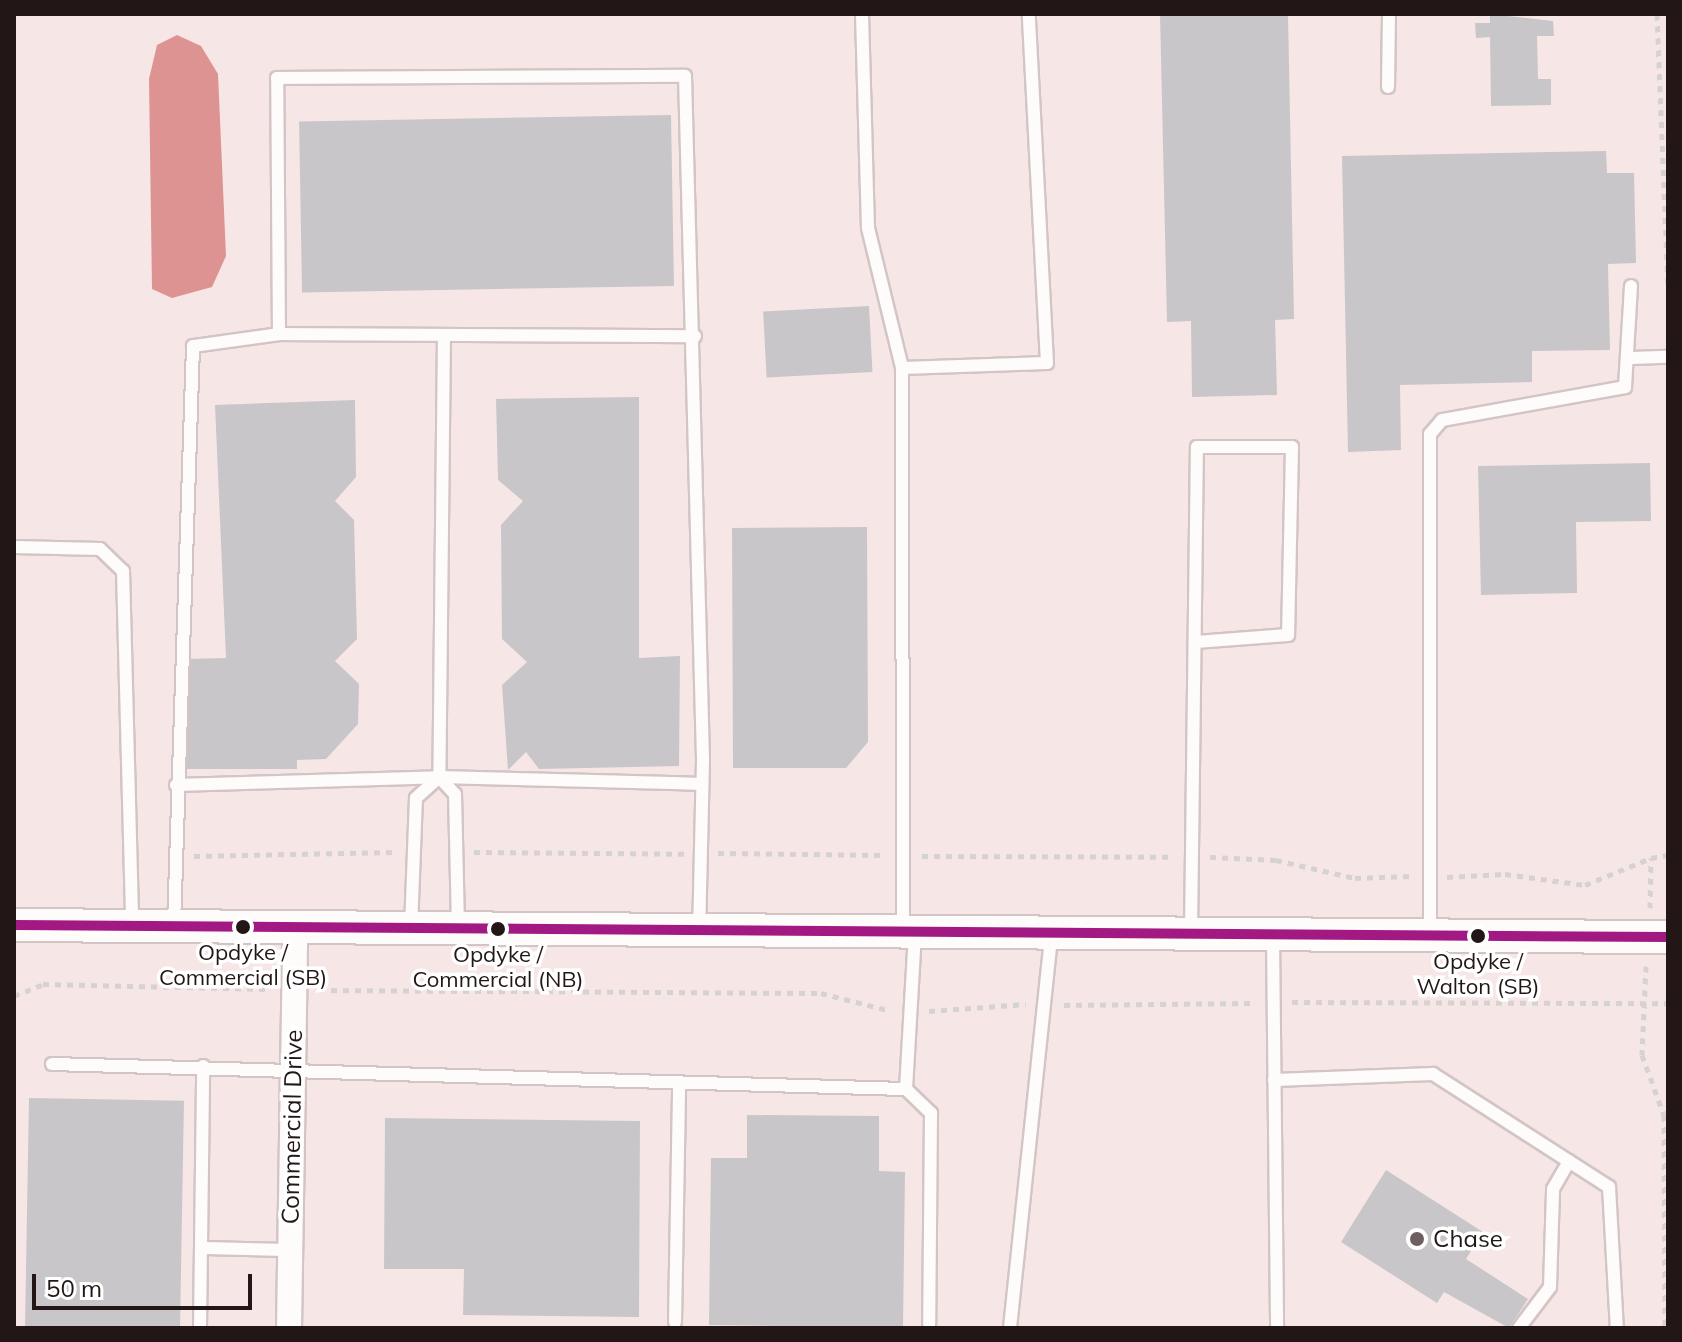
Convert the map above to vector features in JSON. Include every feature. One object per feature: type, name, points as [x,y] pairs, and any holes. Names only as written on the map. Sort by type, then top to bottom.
[{"type":"main road","points":[[14,925],[1668,937]]},
{"type":"street","name":"Commercial Drive","points":[[289,1328],[295,927]]},
{"type":"lane","points":[[862,14],[868,228],[902,368],[910,1011],[906,1089]]},
{"type":"lane","points":[[902,368],[1047,363],[1029,14]]},
{"type":"lane","points":[[1388,87],[1389,14]]},
{"type":"lane","points":[[279,334],[277,78],[685,76],[695,336],[702,784],[699,930]]},
{"type":"lane","points":[[1430,935],[1432,428],[1618,389],[1630,382],[1631,286]]},
{"type":"lane","points":[[174,926],[176,785],[193,346],[279,334],[695,336]]},
{"type":"lane","points":[[444,335],[439,777],[455,794],[458,929]]},
{"type":"lane","points":[[1631,358],[1668,357]]},
{"type":"lane","points":[[1191,933],[1197,447],[1292,447],[1292,627],[1276,639],[1195,642]]},
{"type":"lane","points":[[14,547],[100,549],[123,571],[132,926]]},
{"type":"lane","points":[[411,928],[416,798],[439,777]]},
{"type":"lane","points":[[176,785],[439,777],[702,784]]},
{"type":"lane","points":[[1010,1328],[1052,932]]},
{"type":"lane","points":[[1273,934],[1277,1328]]},
{"type":"lane","points":[[52,1064],[293,1068],[679,1084],[906,1089],[931,1113],[929,1324]]},
{"type":"lane","points":[[200,1328],[203,1066]]},
{"type":"lane","points":[[1274,1080],[1433,1074],[1609,1187],[1617,1328]]},
{"type":"lane","points":[[675,1322],[679,1084]]},
{"type":"lane","points":[[1519,1328],[1550,1287],[1553,1189],[1569,1161]]},
{"type":"lane","points":[[201,1248],[290,1250]]},
{"type":"path","points":[[1657,14],[1668,288]]},
{"type":"path","points":[[1652,878],[1651,858],[1668,855]]},
{"type":"path","points":[[14,996],[43,984],[821,993],[910,1011],[1045,1005],[1644,999],[1668,1003]]},
{"type":"path","points":[[1644,999],[1642,1055],[1664,1115],[1665,1328]]},
{"type":"shaded area","points":[[177,35],[201,46],[218,74],[226,256],[212,287],[172,298],[152,289],[149,79],[157,45]]},
{"type":"building","points":[[1160,14],[1288,14],[1294,319],[1275,320],[1277,395],[1192,397],[1191,321],[1167,322]]},
{"type":"building","points":[[1490,14],[1553,21],[1554,36],[1537,36],[1538,79],[1551,79],[1551,105],[1491,106],[1490,37],[1476,38],[1475,23],[1490,23]]},
{"type":"building","points":[[671,115],[674,286],[302,292],[299,121]]},
{"type":"building","points":[[1606,151],[1607,173],[1634,173],[1636,263],[1608,264],[1610,350],[1532,351],[1532,382],[1400,385],[1401,450],[1348,452],[1342,156]]},
{"type":"building","points":[[869,306],[872,372],[767,377],[763,312]]},
{"type":"building","points":[[639,397],[639,658],[680,656],[679,766],[539,769],[526,752],[508,770],[502,685],[527,662],[502,639],[501,525],[523,501],[498,480],[496,399]]},
{"type":"building","points":[[355,400],[356,477],[335,501],[354,520],[357,639],[335,661],[359,684],[358,724],[326,759],[297,760],[297,769],[184,769],[185,659],[226,658],[215,405]]},
{"type":"building","points":[[1650,463],[1651,521],[1576,522],[1577,593],[1481,595],[1478,466]]},
{"type":"building","points":[[867,527],[868,742],[846,768],[733,768],[732,528]]},
{"type":"building","points":[[29,1098],[184,1101],[180,1328],[25,1328]]},
{"type":"building","points":[[747,1115],[879,1116],[879,1171],[905,1172],[903,1328],[709,1325],[711,1158],[747,1158]]},
{"type":"building","points":[[385,1118],[640,1121],[639,1317],[463,1315],[464,1269],[384,1269]]},
{"type":"building","points":[[1386,1170],[1483,1232],[1466,1259],[1528,1299],[1509,1328],[1444,1292],[1437,1303],[1341,1242]]},
{"type":"transit line","points":[[14,925],[1668,937]]},
{"type":"place","name":"Opdyke / Commercial (SB)","points":[[243,927]]},
{"type":"place","name":"Opdyke / Commercial (NB)","points":[[498,929]]},
{"type":"place","name":"Opdyke / Walton (SB)","points":[[1478,936]]},
{"type":"place","name":"Chase","points":[[1417,1239]]}]
